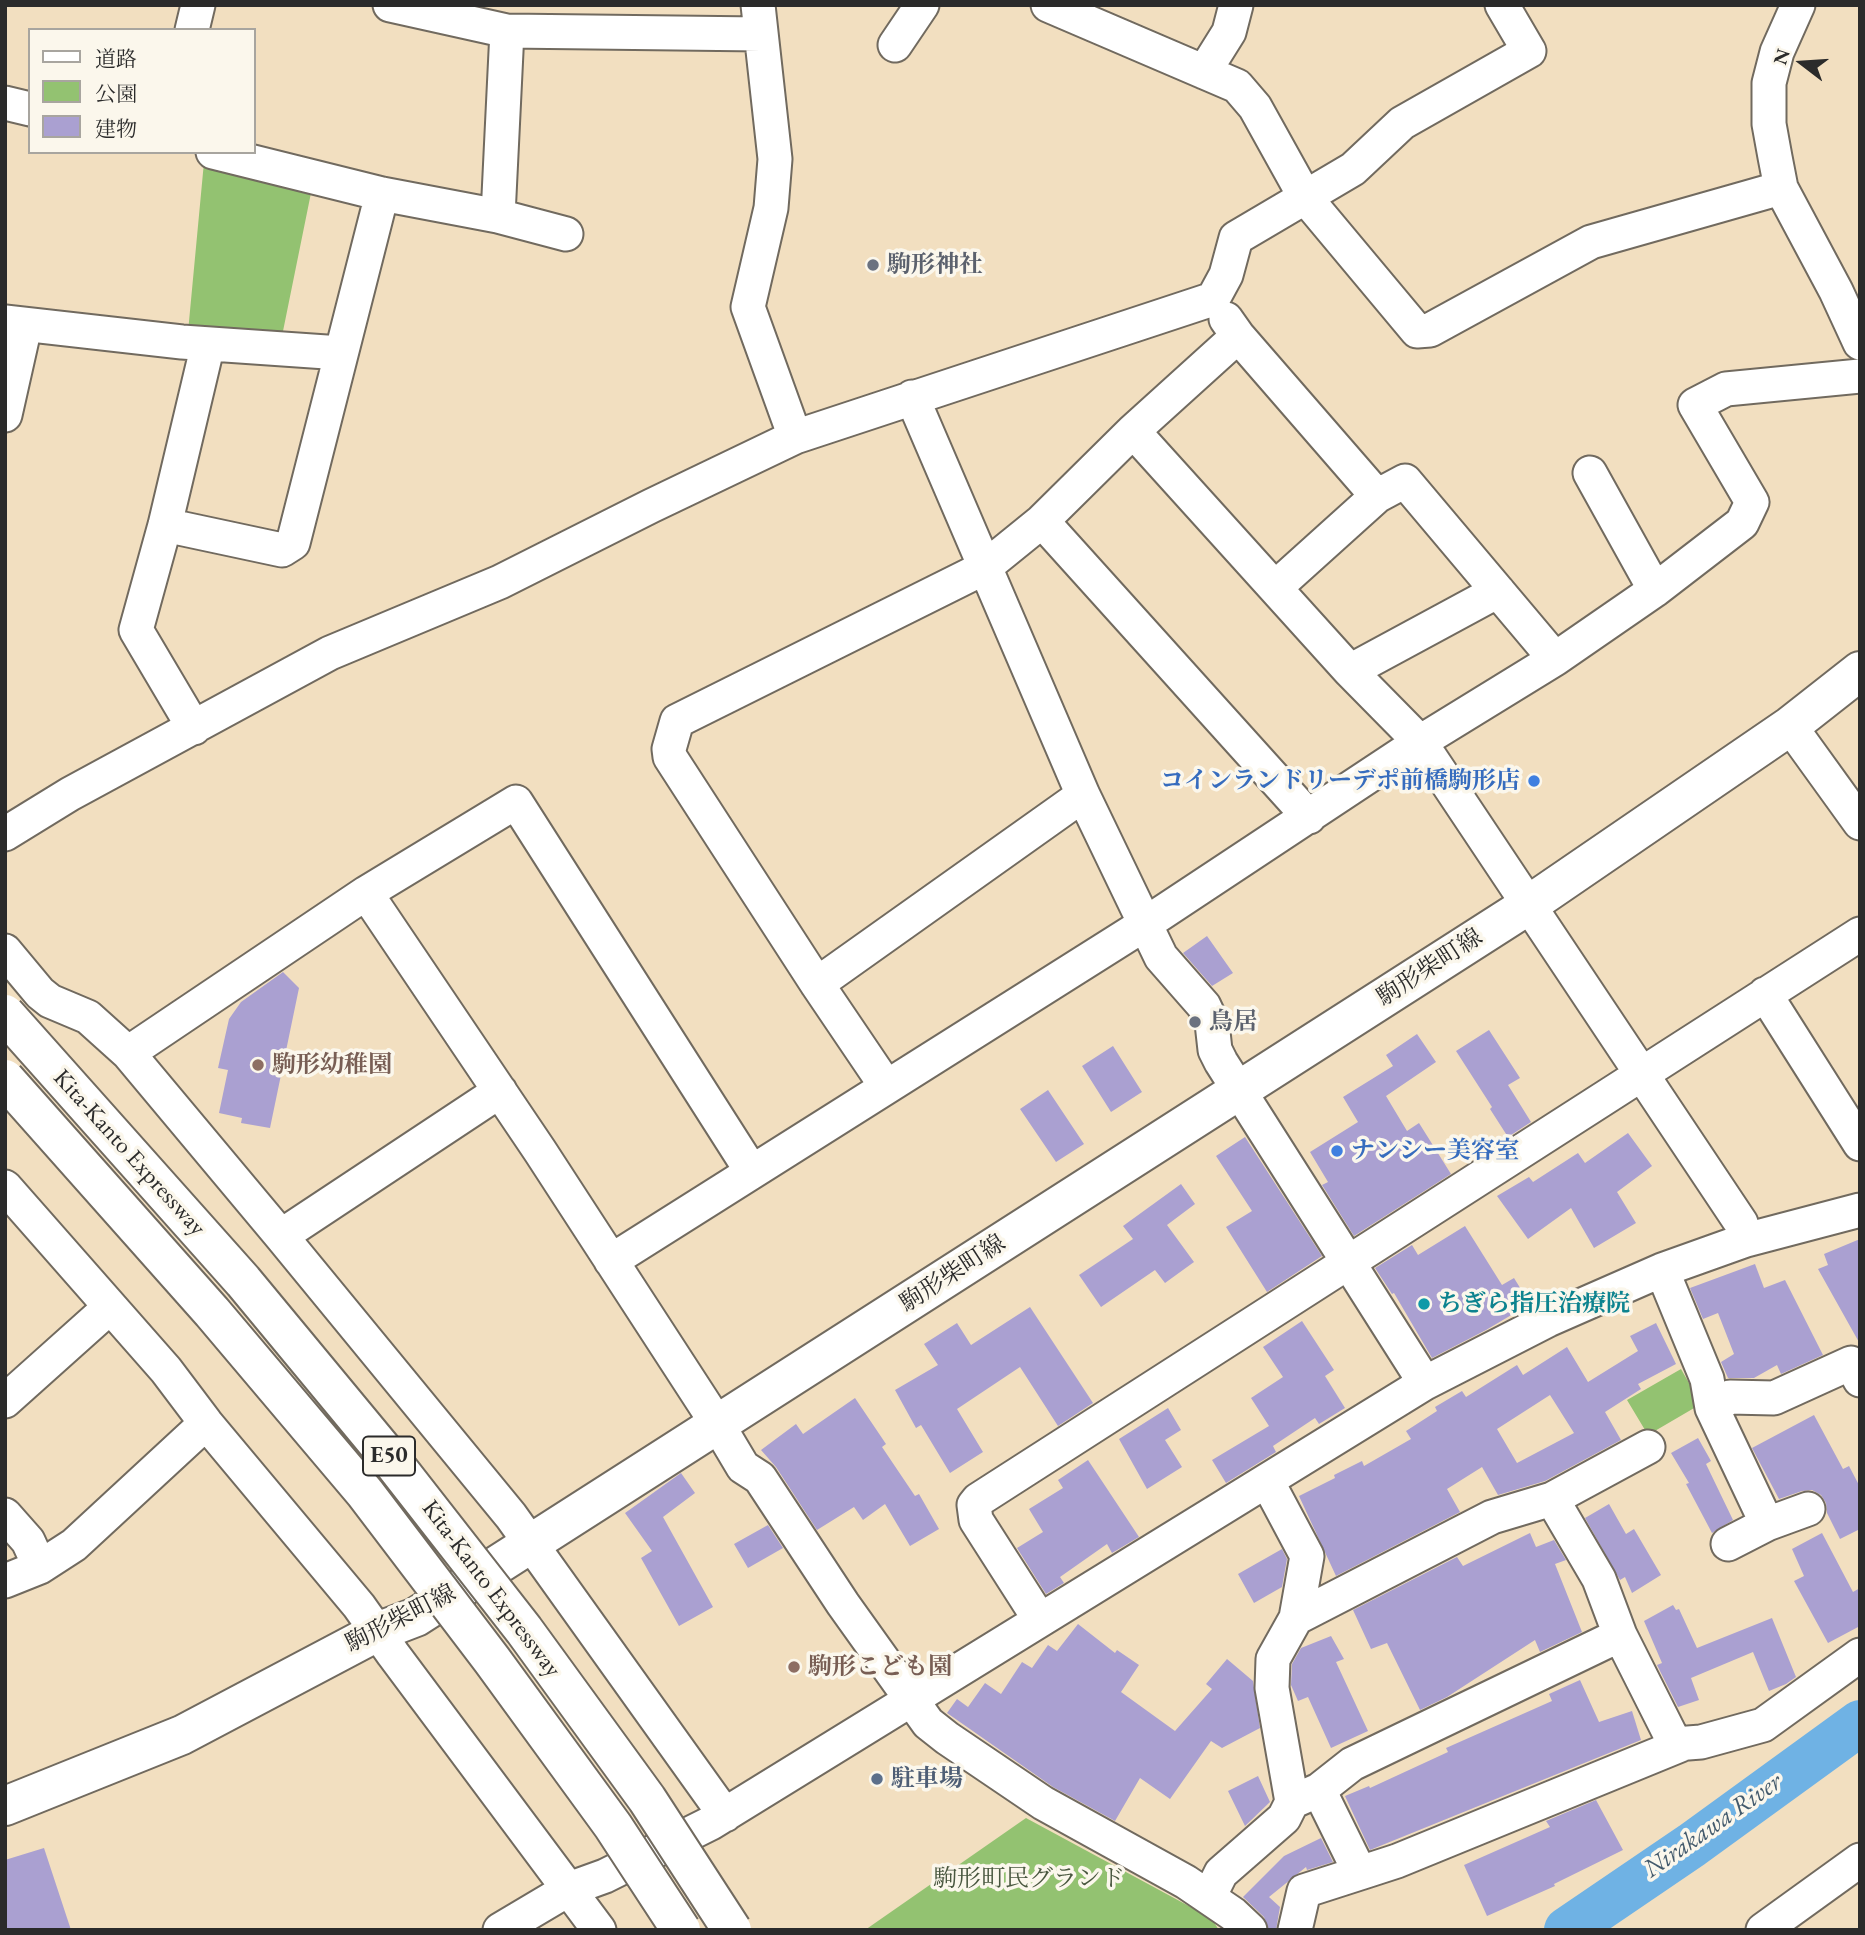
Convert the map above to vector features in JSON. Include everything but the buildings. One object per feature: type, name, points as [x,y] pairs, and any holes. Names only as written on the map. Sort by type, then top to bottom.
[{"type":"main road","name":"駒形柴町線","points":[[5,1806],[182,1735],[377,1632],[416,1617],[1527,906],[1790,726],[1860,671]]},
{"type":"main road","name":"Kita-Kanto Expressway","points":[[5,1014],[243,1281],[393,1461],[524,1630],[647,1798],[732,1930]]},
{"type":"main road","name":"Kita-Kanto Expressway","points":[[5,1079],[212,1312],[365,1493],[492,1660],[613,1826],[681,1930]]},
{"type":"street","points":[[192,28],[198,5]]},
{"type":"street","points":[[390,5],[507,31],[760,20],[775,159],[771,208],[748,307],[795,437]]},
{"type":"street","points":[[895,45],[922,5]]},
{"type":"street","points":[[1048,5],[1237,86],[1255,107],[1306,197],[1417,331],[1430,330],[1591,242],[1781,188]]},
{"type":"street","points":[[1204,72],[1229,32],[1236,5]]},
{"type":"street","points":[[5,835],[70,794],[330,653],[500,582],[795,437],[1213,299],[1226,275],[1236,238],[1353,169],[1402,123],[1529,51],[1502,5]]},
{"type":"street","points":[[1798,5],[1777,52],[1769,83],[1769,124],[1781,188],[1836,290],[1860,343]]},
{"type":"street","points":[[498,216],[507,31]]},
{"type":"street","points":[[220,154],[382,194],[498,216],[566,234]]},
{"type":"street","points":[[166,525],[282,550],[293,543],[382,194]]},
{"type":"street","points":[[1213,299],[1238,336],[1377,496]]},
{"type":"street","points":[[5,415],[15,324],[208,344],[341,353]]},
{"type":"street","points":[[886,1086],[670,757],[669,749],[677,721],[984,568],[1042,522],[1133,431],[1238,336]]},
{"type":"street","points":[[194,728],[136,630],[166,525],[208,344]]},
{"type":"street","points":[[611,1261],[1145,924],[1419,742],[1555,659],[1655,590],[1742,523],[1752,502],[1695,405],[1726,389],[1860,376]]},
{"type":"street","points":[[912,397],[1083,795],[1166,965],[1197,996],[1209,1013],[1214,1050],[1425,1383]]},
{"type":"street","points":[[1133,431],[1350,671],[1419,742],[1741,1223],[1746,1240]]},
{"type":"street","points":[[1590,473],[1655,590]]},
{"type":"street","points":[[1276,587],[1377,496],[1405,481],[1555,659]]},
{"type":"street","points":[[1042,522],[1309,817]]},
{"type":"street","points":[[1350,671],[1498,591]]},
{"type":"street","points":[[1790,726],[1860,822]]},
{"type":"street","points":[[817,984],[1083,795]]},
{"type":"street","points":[[128,1053],[366,893],[516,802],[752,1172]]},
{"type":"street","points":[[366,893],[500,1091],[743,1467],[760,1478],[928,1723],[1043,1803],[1209,1897],[1233,1913],[1250,1930]]},
{"type":"street","points":[[1040,1620],[976,1520],[974,1506],[978,1500],[1860,934]]},
{"type":"street","points":[[5,951],[40,993],[50,1001],[88,1017],[128,1053],[281,1236],[532,1544],[725,1815]]},
{"type":"street","points":[[1765,995],[1860,1144]]},
{"type":"street","points":[[281,1236],[500,1091]]},
{"type":"street","points":[[5,1187],[166,1370],[206,1423],[359,1606],[599,1930]]},
{"type":"street","points":[[500,1930],[569,1889],[605,1876],[725,1815],[1425,1383],[1548,1320],[1662,1270],[1746,1240],[1860,1210]]},
{"type":"street","points":[[1662,1270],[1707,1379],[1712,1408],[1768,1524]]},
{"type":"street","points":[[5,1401],[110,1307]]},
{"type":"street","points":[[1712,1408],[1730,1397],[1774,1398],[1851,1363],[1860,1380]]},
{"type":"street","points":[[5,1581],[40,1567],[74,1545],[206,1423]]},
{"type":"street","points":[[1296,1618],[1492,1517],[1552,1499],[1648,1447]]},
{"type":"street","points":[[1267,1481],[1307,1556],[1296,1618],[1273,1659],[1272,1688],[1305,1796],[1360,1873]]},
{"type":"street","points":[[1552,1499],[1599,1579],[1620,1634],[1675,1744],[1701,1742],[1763,1725],[1860,1655]]},
{"type":"street","points":[[1728,1544],[1768,1524],[1808,1510]]},
{"type":"street","points":[[5,1515],[28,1541],[40,1567]]},
{"type":"street","points":[[1209,1897],[1221,1873],[1305,1796],[1352,1764],[1620,1634]]},
{"type":"street","points":[[1295,1930],[1304,1891],[1397,1861],[1683,1744]]},
{"type":"street","points":[[1763,1930],[1860,1860]]},
{"type":"green space","points":[[204,162],[312,188],[281,341],[188,332]]},
{"type":"green space","points":[[1681,1369],[1701,1404],[1648,1435],[1627,1400]]},
{"type":"green space","name":"駒形町民グランド","points":[[1026,1818],[1211,1918],[1219,1930],[865,1930]]},
{"type":"waterway","name":"Nirakawa River","points":[[1567,1930],[1692,1845],[1860,1723]]},
{"type":"place","name":"駒形神社","points":[[873,265]]},
{"type":"place","name":"コインランドリーデポ前橋駒形店","points":[[1534,781]]},
{"type":"place","name":"鳥居","points":[[1195,1022]]},
{"type":"place","name":"駒形幼稚園","points":[[258,1065]]},
{"type":"place","name":"ナンシー美容室","points":[[1337,1151]]},
{"type":"place","name":"ちぎら指圧治療院","points":[[1424,1304]]},
{"type":"place","name":"駒形こども園","points":[[794,1667]]},
{"type":"place","name":"駐車場","points":[[877,1779]]}]
